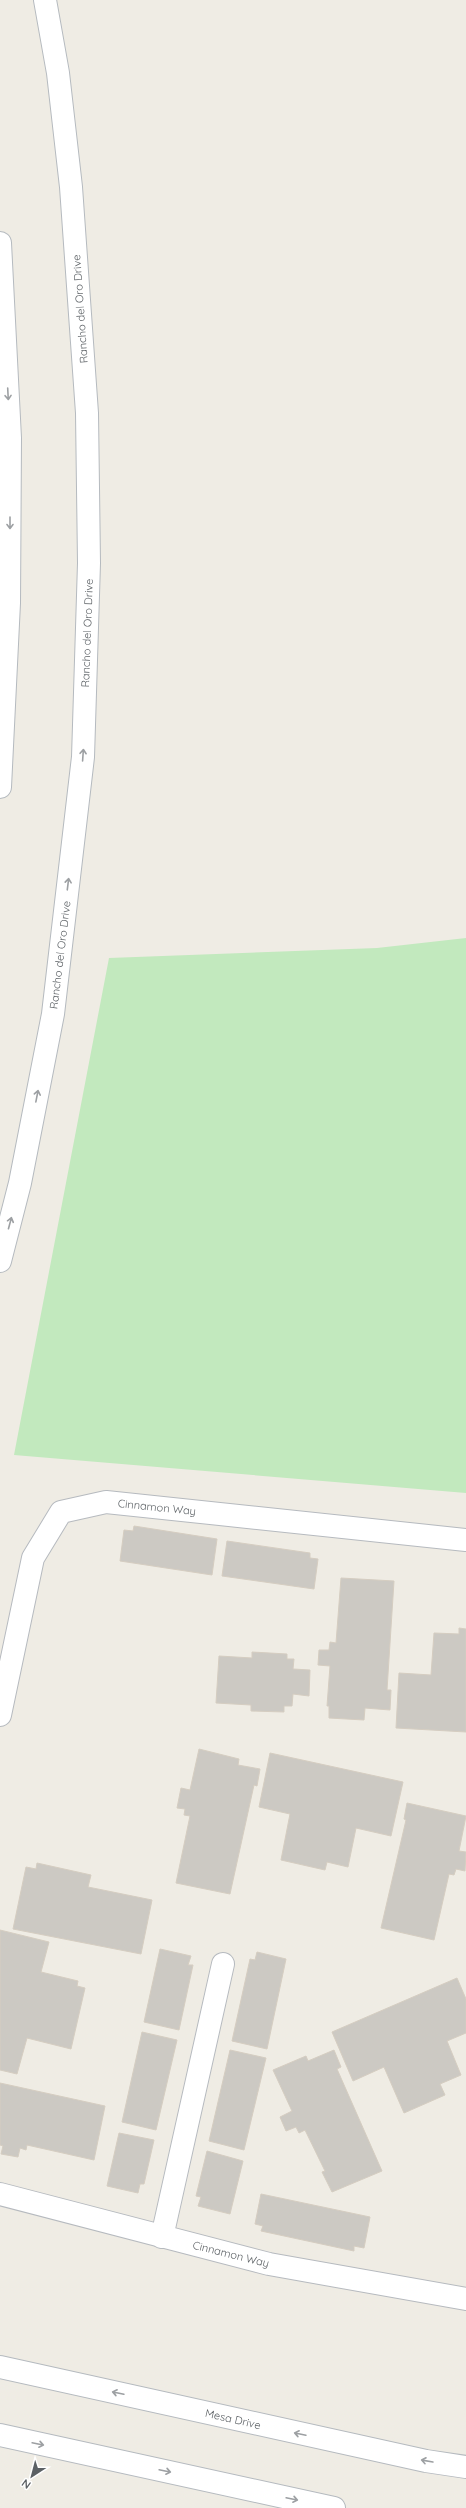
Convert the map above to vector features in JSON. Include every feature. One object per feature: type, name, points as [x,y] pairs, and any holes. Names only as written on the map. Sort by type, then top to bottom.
[{"type":"main road","name":"Rancho del Oro Drive","points":[[0,1261],[20,1183],[53,1014],[83,757],[89,563],[87,414],[71,187],[58,73],[45,0]]},
{"type":"main road","points":[[0,243],[10,438],[9,603],[0,787]]},
{"type":"main road","name":"Cinnamon Way","points":[[0,1715],[7,1649],[33,1558],[61,1512],[106,1502],[466,1540]]},
{"type":"main road","points":[[162,2237],[223,1964]]},
{"type":"main road","name":"Cinnamon Way","points":[[0,2194],[269,2264],[466,2299]]},
{"type":"main road","name":"Mesa Drive","points":[[0,2367],[418,2460],[466,2467]]},
{"type":"main road","points":[[0,2435],[334,2508]]},
{"type":"green space","points":[[466,938],[466,1493],[14,1455],[109,958],[377,948]]},
{"type":"building","points":[[134,1526],[217,1539],[212,1575],[120,1561],[124,1530],[133,1531]]},
{"type":"building","points":[[227,1541],[310,1553],[310,1558],[318,1559],[314,1589],[222,1576]]},
{"type":"building","points":[[341,1578],[394,1581],[387,1690],[391,1690],[390,1710],[365,1708],[364,1720],[329,1718],[329,1706],[327,1706],[330,1666],[318,1665],[319,1650],[329,1650],[330,1642],[336,1643]]},
{"type":"building","points":[[459,1628],[466,1629],[466,1732],[396,1728],[399,1673],[431,1675],[434,1633],[459,1634]]},
{"type":"building","points":[[252,1652],[287,1654],[287,1659],[294,1659],[293,1669],[310,1670],[309,1696],[293,1694],[292,1706],[284,1706],[284,1712],[251,1711],[251,1705],[216,1703],[219,1656],[252,1658]]},
{"type":"building","points":[[199,1749],[239,1759],[238,1765],[260,1769],[257,1786],[254,1785],[230,1894],[176,1883],[190,1816],[184,1815],[185,1809],[177,1808],[181,1788],[190,1790]]},
{"type":"building","points":[[270,1753],[403,1782],[391,1836],[356,1828],[348,1867],[327,1862],[325,1870],[281,1860],[290,1814],[259,1807]]},
{"type":"building","points":[[407,1803],[466,1816],[459,1851],[466,1852],[465,1871],[456,1869],[454,1875],[449,1874],[434,1940],[381,1928],[406,1820],[404,1819]]},
{"type":"building","points":[[37,1863],[91,1875],[88,1887],[152,1900],[141,1954],[13,1929],[26,1867],[36,1869]]},
{"type":"building","points":[[0,1930],[49,1942],[41,1972],[78,1981],[77,1986],[85,1988],[71,2049],[27,2038],[17,2074],[0,2070]]},
{"type":"building","points":[[160,1949],[191,1956],[188,1965],[193,1965],[179,2030],[144,2022]]},
{"type":"building","points":[[257,1952],[286,1959],[267,2049],[232,2041],[250,1959],[255,1960]]},
{"type":"building","points":[[457,1978],[466,1999],[466,2033],[447,2041],[461,2075],[440,2084],[445,2095],[404,2113],[384,2067],[353,2081],[332,2032]]},
{"type":"building","points":[[142,2032],[177,2040],[156,2130],[122,2122]]},
{"type":"building","points":[[230,2050],[266,2058],[244,2150],[209,2141]]},
{"type":"building","points":[[334,2050],[341,2067],[337,2069],[382,2171],[332,2192],[322,2172],[325,2171],[305,2130],[299,2133],[296,2127],[286,2131],[280,2117],[292,2111],[273,2070],[306,2056],[308,2061]]},
{"type":"building","points":[[0,2083],[105,2106],[94,2160],[27,2145],[26,2150],[20,2148],[18,2157],[1,2154],[3,2146],[0,2145]]},
{"type":"building","points":[[119,2133],[154,2140],[144,2184],[140,2184],[138,2193],[107,2186]]},
{"type":"building","points":[[207,2151],[243,2161],[230,2214],[198,2206],[201,2197],[196,2196]]},
{"type":"building","points":[[261,2194],[370,2217],[364,2248],[354,2246],[354,2251],[261,2231],[263,2226],[255,2224]]}]
